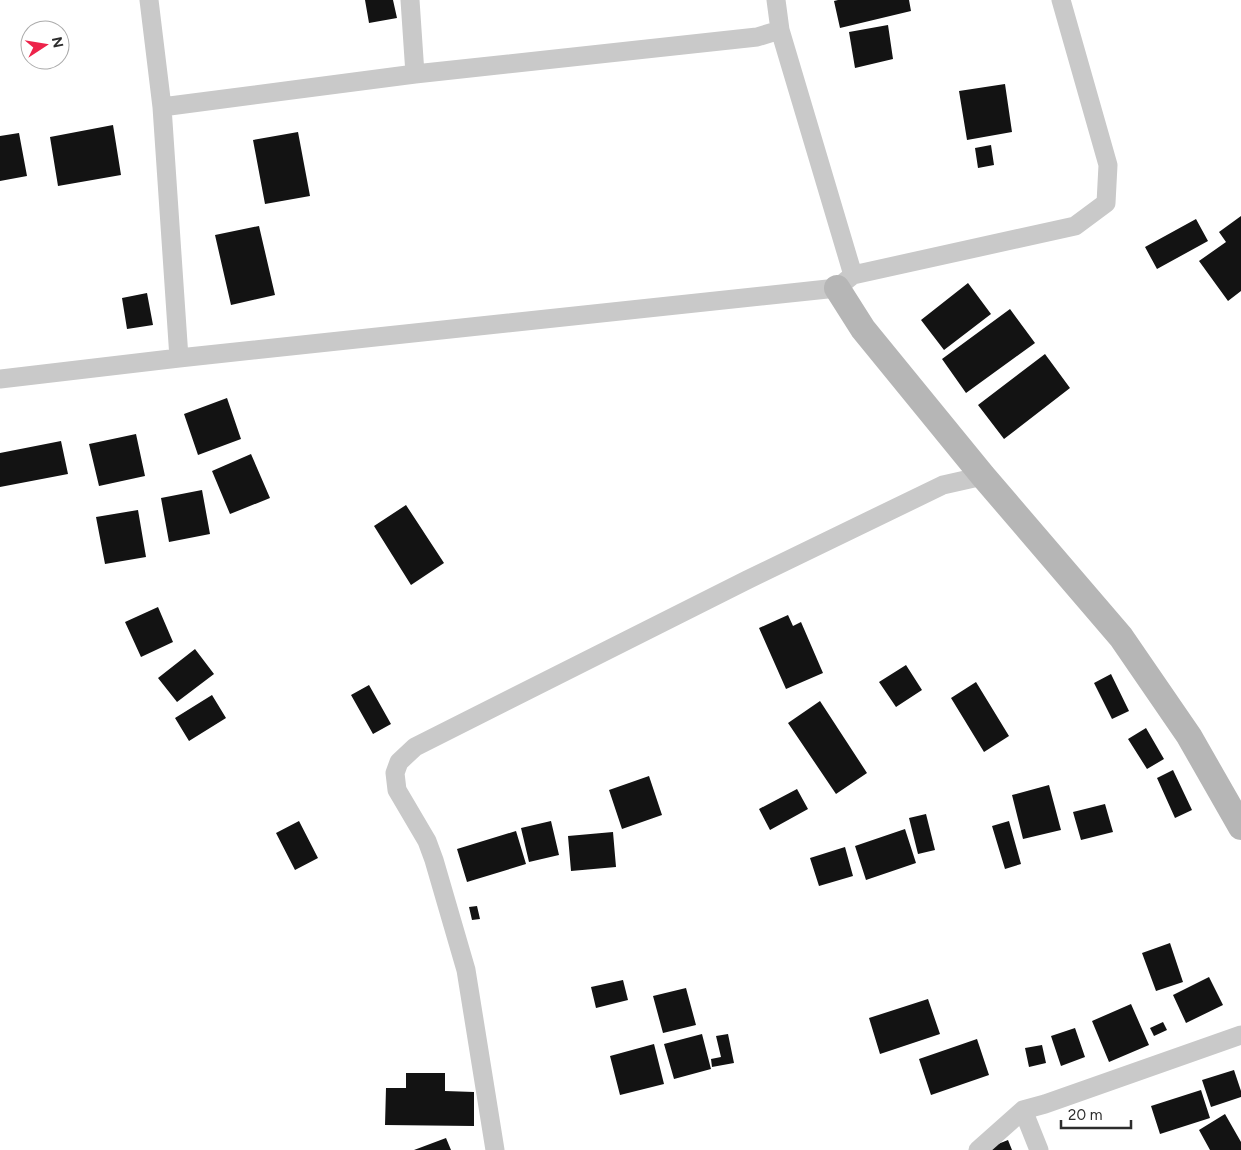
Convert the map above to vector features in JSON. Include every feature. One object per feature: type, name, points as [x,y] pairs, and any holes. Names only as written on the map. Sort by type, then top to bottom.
[{"type":"street","points":[[149,0],[162,107],[180,358]]},
{"type":"street","points":[[410,0],[415,74]]},
{"type":"street","points":[[776,0],[780,30],[845,282],[863,329],[983,476],[1121,637],[1190,736],[1241,827]]},
{"type":"street","points":[[0,379],[845,282],[1075,226],[1106,203],[1108,165],[1061,0]]},
{"type":"street","points":[[162,107],[415,74],[757,37],[780,30]]},
{"type":"street","points":[[495,1150],[466,970],[434,860],[426,841],[397,790],[395,773],[399,762],[416,746],[747,580],[943,485],[983,476]]},
{"type":"street","points":[[978,1150],[1023,1110],[1241,1035]]},
{"type":"street","points":[[1023,1110],[1039,1150]]},
{"type":"building","points":[[365,0],[393,0],[397,18],[369,23]]},
{"type":"building","points":[[909,0],[911,11],[840,28],[834,1]]},
{"type":"building","points":[[888,25],[893,59],[855,68],[849,32]]},
{"type":"building","points":[[1005,84],[1012,132],[967,140],[959,91]]},
{"type":"building","points":[[113,125],[121,175],[58,186],[50,137]]},
{"type":"building","points":[[298,132],[310,196],[265,204],[253,140]]},
{"type":"building","points":[[19,133],[27,176],[0,181],[0,136]]},
{"type":"building","points":[[991,145],[994,165],[978,168],[975,148]]},
{"type":"building","points":[[1241,216],[1241,291],[1228,301],[1199,261],[1226,242],[1219,232]]},
{"type":"building","points":[[1196,219],[1208,241],[1157,269],[1145,247]]},
{"type":"building","points":[[259,226],[275,295],[231,305],[215,235]]},
{"type":"building","points":[[968,283],[991,314],[944,350],[921,320]]},
{"type":"building","points":[[147,293],[153,325],[127,329],[122,298]]},
{"type":"building","points":[[1010,309],[1035,343],[966,393],[942,359]]},
{"type":"building","points":[[1045,354],[1070,388],[1004,439],[978,405]]},
{"type":"building","points":[[227,398],[241,439],[198,455],[184,414]]},
{"type":"building","points":[[136,434],[145,476],[99,486],[89,444]]},
{"type":"building","points":[[61,441],[68,474],[0,487],[0,453]]},
{"type":"building","points":[[251,454],[270,498],[230,514],[212,471]]},
{"type":"building","points":[[202,490],[210,534],[169,542],[161,498]]},
{"type":"building","points":[[406,505],[444,563],[411,585],[374,526]]},
{"type":"building","points":[[138,510],[146,557],[105,564],[96,517]]},
{"type":"building","points":[[158,607],[173,642],[141,657],[125,622]]},
{"type":"building","points":[[788,615],[793,626],[801,622],[823,673],[786,689],[759,628]]},
{"type":"building","points":[[195,649],[214,674],[177,702],[158,678]]},
{"type":"building","points":[[906,665],[922,690],[896,707],[879,682]]},
{"type":"building","points":[[1111,674],[1129,711],[1112,719],[1094,683]]},
{"type":"building","points":[[976,682],[1009,736],[984,752],[951,698]]},
{"type":"building","points":[[369,685],[391,724],[373,734],[351,695]]},
{"type":"building","points":[[212,695],[226,718],[189,741],[175,718]]},
{"type":"building","points":[[820,701],[867,773],[836,794],[788,723]]},
{"type":"building","points":[[1146,728],[1164,759],[1147,769],[1128,739]]},
{"type":"building","points":[[1173,770],[1192,810],[1175,818],[1157,778]]},
{"type":"building","points":[[649,776],[662,815],[622,829],[609,790]]},
{"type":"building","points":[[1049,785],[1061,830],[1023,839],[1012,795]]},
{"type":"building","points":[[797,789],[808,809],[770,830],[759,809]]},
{"type":"building","points":[[1105,804],[1113,832],[1081,840],[1073,812]]},
{"type":"building","points":[[926,814],[935,850],[918,854],[909,818]]},
{"type":"building","points":[[299,821],[318,858],[295,870],[276,833]]},
{"type":"building","points":[[551,821],[559,855],[529,862],[521,828]]},
{"type":"building","points":[[1009,821],[1021,864],[1005,869],[992,826]]},
{"type":"building","points":[[905,829],[916,863],[866,880],[855,846]]},
{"type":"building","points":[[516,831],[526,864],[467,882],[457,849]]},
{"type":"building","points":[[613,832],[616,867],[571,871],[568,836]]},
{"type":"building","points":[[845,847],[853,876],[819,886],[810,858]]},
{"type":"building","points":[[477,906],[480,919],[472,920],[469,907]]},
{"type":"building","points":[[1170,943],[1183,982],[1156,991],[1142,953]]},
{"type":"building","points":[[1209,977],[1223,1005],[1186,1023],[1173,995]]},
{"type":"building","points":[[623,980],[628,1000],[596,1008],[591,987]]},
{"type":"building","points":[[686,988],[696,1025],[663,1033],[653,996]]},
{"type":"building","points":[[928,999],[940,1034],[880,1054],[869,1018]]},
{"type":"building","points":[[1131,1004],[1149,1045],[1109,1062],[1092,1021]]},
{"type":"building","points":[[1163,1022],[1167,1030],[1154,1036],[1150,1028]]},
{"type":"building","points":[[1075,1028],[1085,1057],[1061,1066],[1051,1036]]},
{"type":"building","points":[[702,1034],[711,1069],[674,1079],[664,1044]]},
{"type":"building","points":[[728,1034],[734,1063],[712,1067],[711,1059],[721,1057],[716,1036]]},
{"type":"building","points":[[977,1039],[989,1075],[931,1095],[919,1059]]},
{"type":"building","points":[[654,1044],[664,1084],[620,1095],[610,1056]]},
{"type":"building","points":[[1042,1045],[1046,1063],[1029,1067],[1025,1048]]},
{"type":"building","points":[[1234,1070],[1241,1091],[1241,1097],[1211,1107],[1202,1080]]},
{"type":"building","points":[[406,1073],[445,1073],[445,1091],[474,1092],[474,1126],[385,1125],[386,1088],[406,1088]]},
{"type":"building","points":[[1201,1090],[1210,1118],[1160,1134],[1151,1106]]},
{"type":"building","points":[[1225,1114],[1241,1142],[1241,1150],[1210,1150],[1199,1130]]},
{"type":"building","points":[[446,1138],[451,1150],[414,1150]]},
{"type":"building","points":[[1008,1140],[1012,1150],[983,1150]]}]
